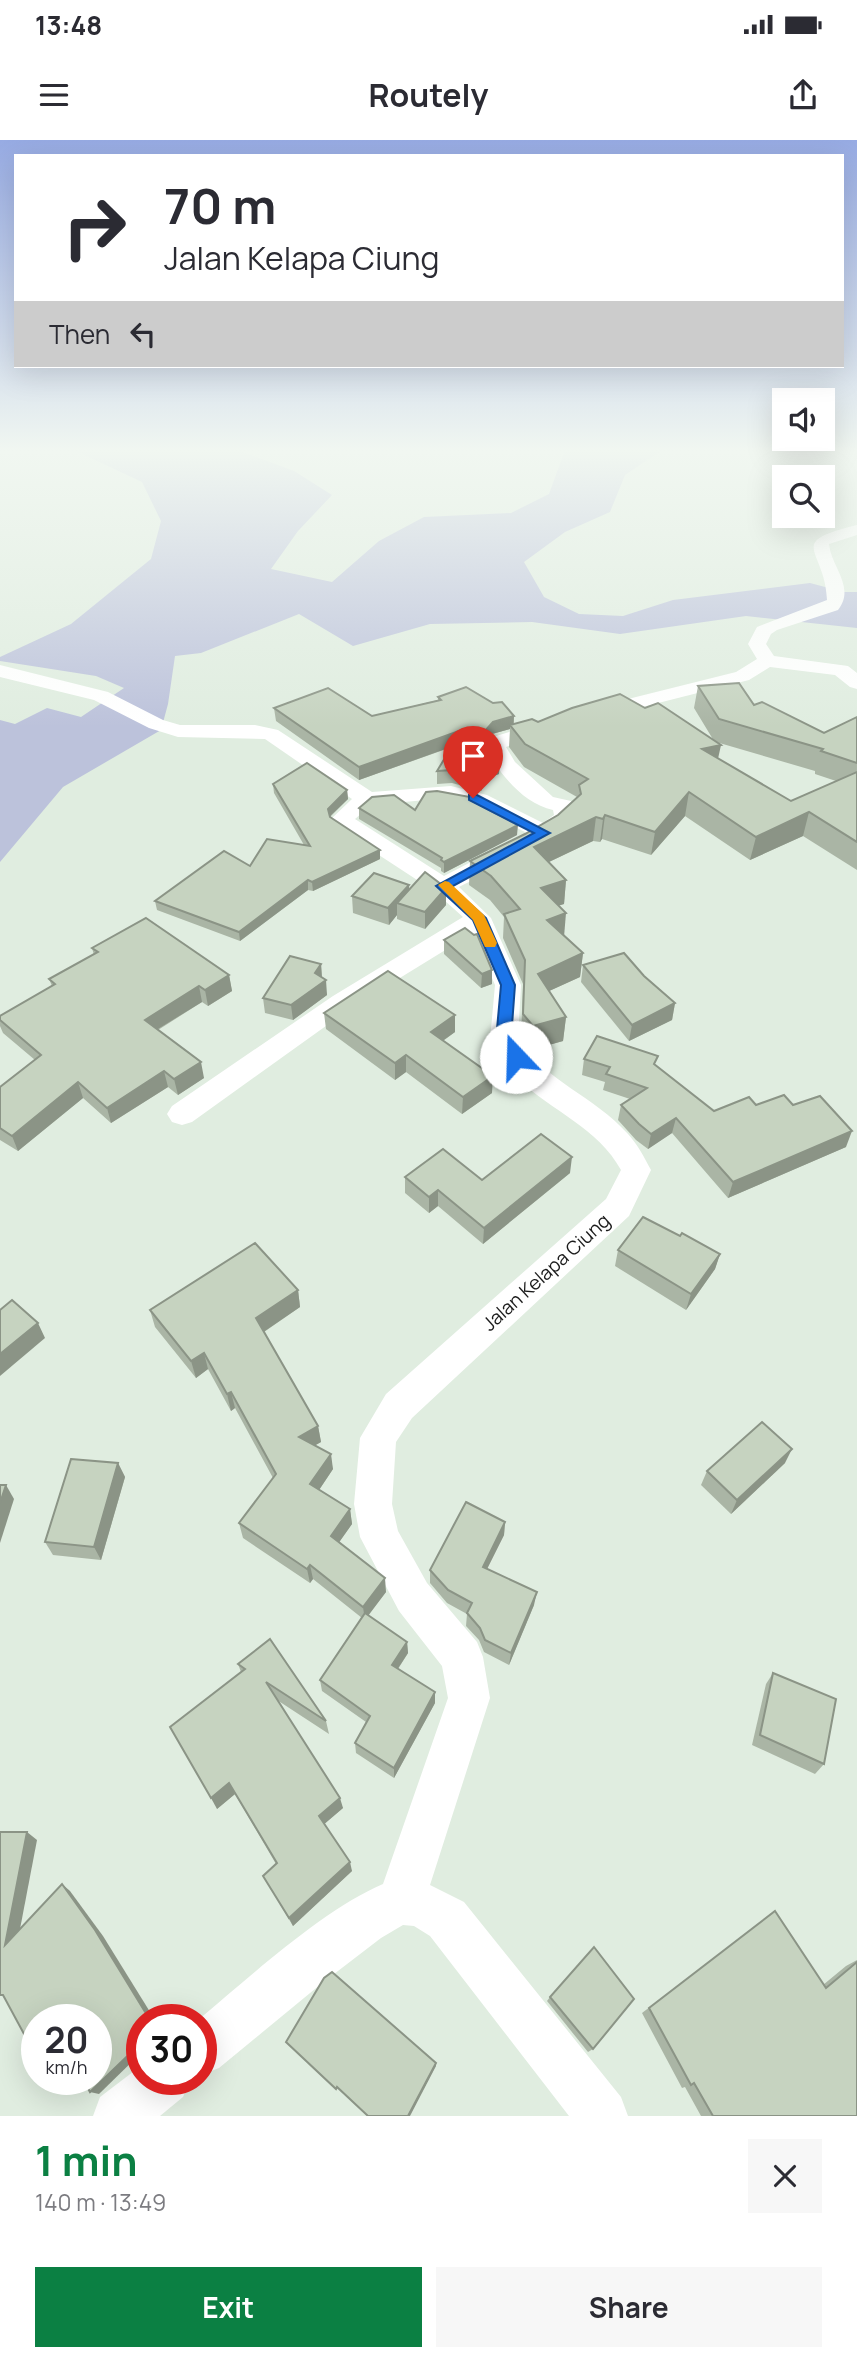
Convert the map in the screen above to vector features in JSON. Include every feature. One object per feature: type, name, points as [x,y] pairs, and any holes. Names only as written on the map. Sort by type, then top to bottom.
[{"type":"street","points":[[767,661],[757,644],[763,631],[832,606],[836,601],[835,580],[821,549],[822,542]]},
{"type":"street","points":[[443,886],[544,833],[559,823],[565,815],[563,806],[545,802],[506,766],[495,747],[500,741],[687,688],[742,676],[767,661],[841,670],[857,683]]},
{"type":"street","points":[[0,671],[101,696],[156,724],[178,731],[256,731],[271,734],[366,798],[377,800],[438,792],[456,794],[473,798],[544,833]]},
{"type":"street","name":"Jalan Kelapa Ciung","points":[[366,798],[341,820],[443,886],[479,918],[508,985],[504,1040],[529,1073],[614,1136],[628,1153],[636,1170],[618,1207],[399,1406],[378,1438],[373,1504],[380,1537],[413,1597],[462,1657],[469,1698],[401,1901]]},
{"type":"street","points":[[182,1114],[342,1002],[479,918]]},
{"type":"street","points":[[217,2037],[355,1926],[401,1901],[424,1905],[447,1919],[602,2116]]},
{"type":"street","points":[[119,2116],[145,2095]]},
{"type":"shaded area","points":[[155,542],[290,542],[271,569],[332,582],[378,542],[551,542],[524,562],[544,597],[579,614],[623,616],[673,600],[810,583],[844,592],[857,592],[857,628],[746,616],[620,634],[532,622],[430,624],[353,646],[299,614],[201,653],[175,656],[161,730],[63,787],[0,862],[0,720],[15,724],[47,708],[81,717],[124,688],[96,676],[0,661],[0,657],[71,624],[151,559]]},
{"type":"building","points":[[739,683],[754,705],[762,702],[824,733],[857,717],[857,763],[821,751],[823,749],[719,719],[698,686]]},
{"type":"building","points":[[466,687],[493,703],[502,702],[514,716],[493,722],[483,733],[500,761],[489,765],[481,778],[452,770],[437,771],[462,730],[359,767],[274,708],[328,688],[372,716],[441,700],[438,697]]},
{"type":"building","points":[[620,694],[645,708],[658,703],[721,745],[702,749],[791,801],[857,772],[857,842],[809,812],[756,837],[689,792],[655,832],[605,815],[603,819],[596,817],[534,847],[566,880],[541,888],[566,913],[547,920],[583,953],[538,974],[566,1017],[533,1026],[523,1014],[525,960],[504,914],[520,909],[491,876],[470,861],[558,815],[581,794],[579,785],[588,779],[525,744],[510,725],[532,719],[538,722],[572,708]]},
{"type":"building","points":[[307,763],[347,790],[328,809],[330,817],[380,850],[312,882],[308,880],[239,932],[155,901],[224,851],[250,866],[267,839],[310,846],[273,784]]},
{"type":"building","points":[[437,791],[470,797],[470,800],[518,825],[444,862],[442,858],[359,808],[372,797],[394,795],[415,810],[426,792]]},
{"type":"building","points":[[425,872],[446,888],[425,912],[397,903]]},
{"type":"building","points":[[374,873],[409,885],[388,908],[352,896]]},
{"type":"building","points":[[146,918],[229,975],[205,990],[199,986],[145,1020],[201,1062],[174,1079],[164,1071],[107,1108],[78,1082],[12,1136],[0,1128],[0,1087],[41,1055],[0,1020],[0,1016],[55,984],[49,979],[98,952],[92,948]]},
{"type":"building","points":[[465,928],[474,935],[477,934],[492,970],[482,974],[444,940]]},
{"type":"building","points":[[624,953],[644,976],[675,1003],[632,1025],[583,965]]},
{"type":"building","points":[[290,956],[321,964],[315,973],[326,980],[291,1005],[263,998]]},
{"type":"building","points":[[388,971],[455,1015],[431,1032],[493,1076],[463,1097],[406,1055],[395,1063],[324,1013]]},
{"type":"building","points":[[597,1036],[658,1056],[654,1064],[714,1111],[749,1097],[756,1105],[784,1095],[793,1105],[820,1096],[852,1131],[733,1182],[676,1118],[651,1134],[621,1105],[647,1088],[606,1074],[610,1067],[584,1059]]},
{"type":"building","points":[[541,1134],[572,1157],[484,1228],[438,1190],[429,1197],[405,1177],[443,1149],[482,1180]]},
{"type":"building","points":[[643,1217],[680,1236],[682,1233],[720,1254],[691,1294],[618,1250]]},
{"type":"building","points":[[255,1243],[298,1290],[256,1318],[318,1426],[299,1437],[331,1454],[310,1484],[350,1509],[331,1536],[385,1578],[363,1607],[310,1565],[307,1569],[239,1523],[276,1474],[231,1392],[227,1394],[204,1353],[191,1361],[150,1310]]},
{"type":"building","points":[[12,1300],[38,1323],[0,1354],[0,1310]]},
{"type":"building","points":[[762,1422],[792,1449],[737,1500],[707,1471]]},
{"type":"building","points":[[71,1459],[118,1463],[94,1547],[45,1542]]},
{"type":"building","points":[[0,1485],[6,1485],[0,1503]]},
{"type":"building","points":[[466,1502],[505,1522],[483,1567],[537,1592],[511,1653],[485,1640],[480,1628],[467,1613],[472,1603],[448,1590],[430,1570]]},
{"type":"building","points":[[365,1613],[407,1642],[392,1665],[435,1692],[394,1768],[355,1743],[370,1716],[320,1680]]},
{"type":"building","points":[[270,1639],[326,1721],[266,1682],[340,1798],[319,1816],[350,1862],[289,1918],[263,1876],[277,1863],[229,1783],[211,1798],[170,1727],[245,1669],[238,1664]]},
{"type":"building","points":[[773,1673],[836,1699],[824,1764],[760,1735]]},
{"type":"building","points":[[0,1832],[27,1832],[5,1945],[62,1884],[95,1930],[140,2004],[126,2004],[126,2057],[112,2071],[112,2004],[21,2004],[21,2028],[3,1995],[0,1995]]},
{"type":"building","points":[[775,1911],[826,1988],[857,1962],[857,2116],[713,2116],[694,2083],[691,2085],[649,2008]]},
{"type":"building","points":[[594,1947],[634,1999],[593,2049],[550,1997]]},
{"type":"building","points":[[332,1972],[436,2063],[408,2116],[368,2116],[286,2042],[324,1978]]},
{"type":"slow traffic","points":[[445,885],[443,886],[479,918],[490,943]]},
{"type":"route","points":[[473,798],[544,833],[443,886],[479,918],[508,985],[504,1040],[516,1057]]}]
